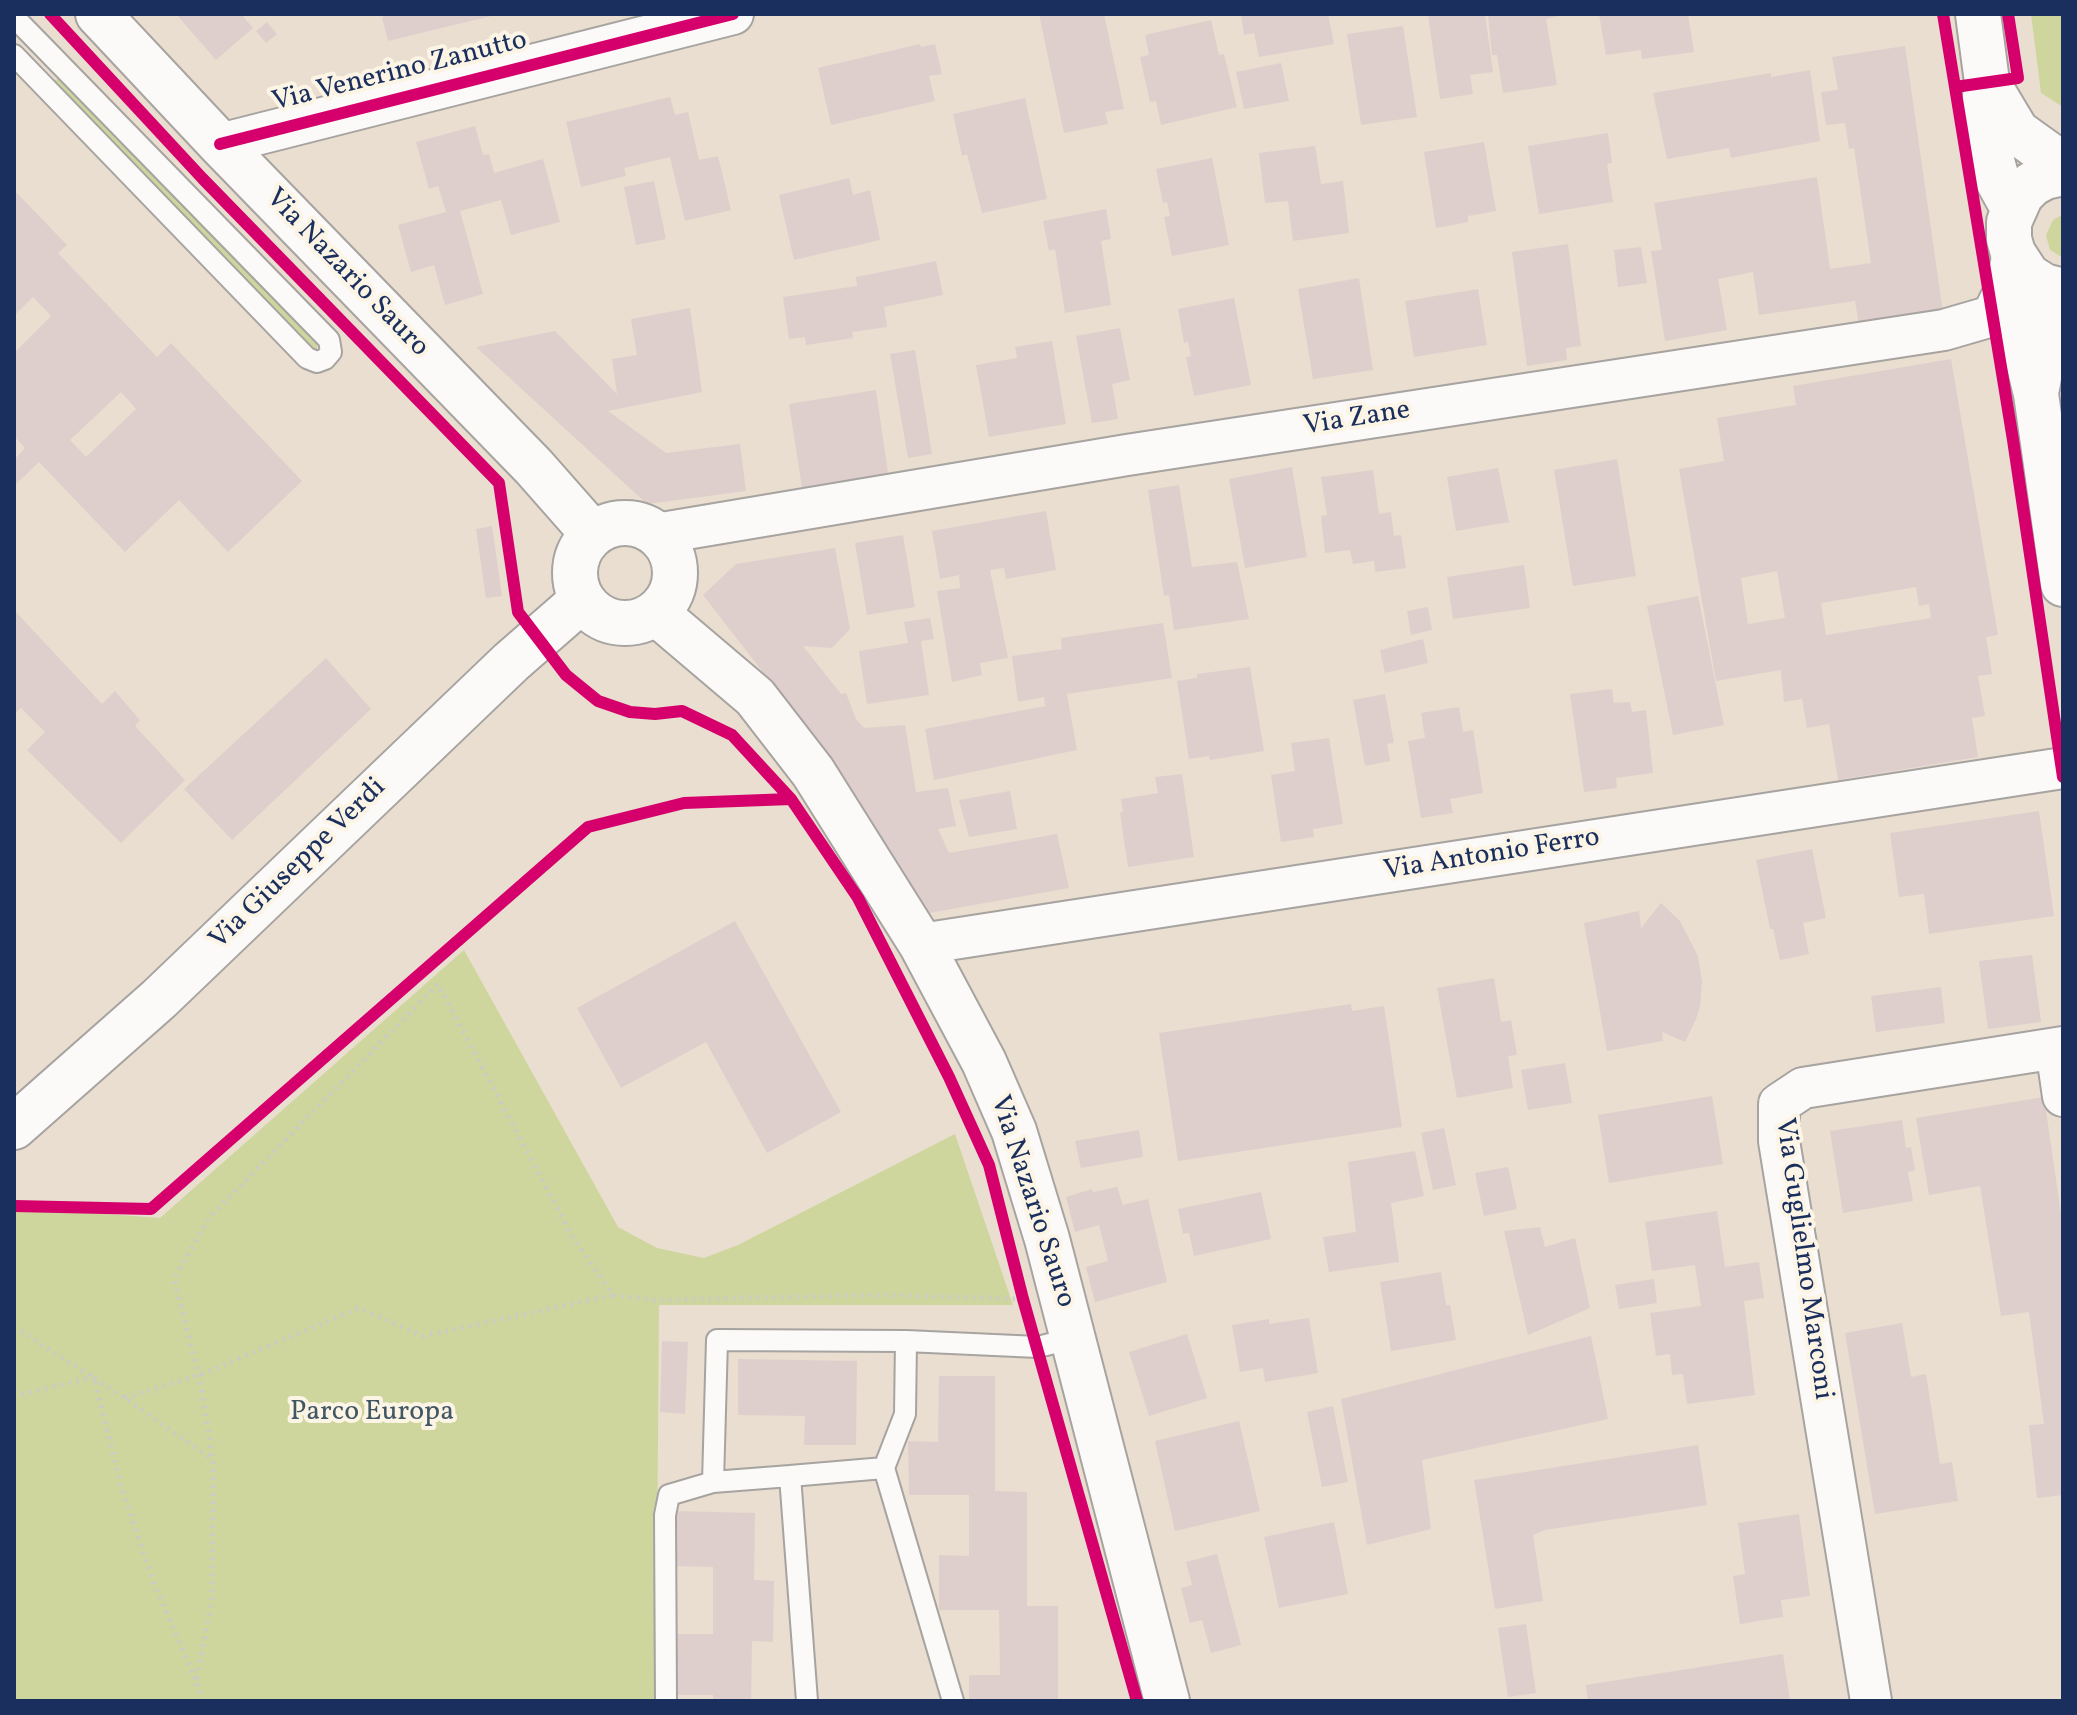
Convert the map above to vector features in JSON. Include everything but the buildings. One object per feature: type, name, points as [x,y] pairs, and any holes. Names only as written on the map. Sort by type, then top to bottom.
[{"type":"street","name":"Via Nazario Sauro","points":[[98,14],[534,467],[593,534]]},
{"type":"street","name":"Via Venerino Zanutto","points":[[220,144],[733,14]]},
{"type":"street","points":[[1978,14],[1987,82],[1983,111],[1985,135],[1997,179],[2013,208]]},
{"type":"street","points":[[1987,82],[2017,132],[2063,165]]},
{"type":"street","points":[[2063,173],[2032,184],[2013,208],[2009,222],[2009,239],[2016,259],[2028,276],[2044,286],[2063,291]]},
{"type":"street","points":[[2016,259],[2019,324],[2036,394],[2063,583]]},
{"type":"street","name":"Via Zane","points":[[656,534],[1127,455],[1944,330],[1992,316],[2016,259]]},
{"type":"street","points":[[2036,394],[2044,351],[2051,332],[2063,314]]},
{"type":"street","points":[[638,524],[656,534],[669,549],[675,571],[672,591],[656,613],[641,621],[619,623],[598,616],[582,600],[575,580],[576,562],[581,549],[593,534],[605,527],[638,524]]},
{"type":"street","name":"Via Giuseppe Verdi","points":[[14,1127],[153,1004],[511,662],[582,600]]},
{"type":"street","name":"Via Nazario Sauro","points":[[656,613],[755,697],[813,772],[921,944],[984,1062],[1011,1121],[1028,1173],[1056,1342],[1167,1701]]},
{"type":"street","name":"Via Antonio Ferro","points":[[921,944],[2063,768]]},
{"type":"street","points":[[2060,1048],[2063,1096]]},
{"type":"street","name":"Via Guglielmo Marconi","points":[[1871,1701],[1779,1141],[1779,1104],[1803,1088],[2060,1048]]},
{"type":"lane","points":[[14,17],[329,340],[331,352],[325,359],[317,362],[307,358],[14,55]]},
{"type":"lane","points":[[713,1482],[717,1340],[1056,1342]]},
{"type":"lane","points":[[906,1341],[905,1414],[884,1468],[953,1701]]},
{"type":"lane","points":[[666,1701],[665,1515],[669,1495],[713,1482],[884,1468]]},
{"type":"lane","points":[[790,1476],[807,1701]]},
{"type":"path","points":[[196,1681],[212,1601],[213,1460],[199,1375],[174,1279],[209,1218],[438,984],[572,1236],[613,1295]]},
{"type":"path","points":[[1019,1284],[1023,1299],[1056,1342]]},
{"type":"path","points":[[125,1398],[199,1375],[359,1308],[423,1336],[613,1295],[654,1300],[886,1295],[1023,1299]]},
{"type":"path","points":[[14,1327],[94,1377],[213,1460]]},
{"type":"path","points":[[14,1396],[94,1377]]},
{"type":"path","points":[[94,1377],[130,1513],[153,1581],[202,1701]]},
{"type":"green space","points":[[2031,14],[2063,14],[2063,107],[2041,93]]},
{"type":"green space","points":[[60,79],[317,345],[317,350],[311,350],[54,84],[54,80]]},
{"type":"green space","points":[[2063,214],[2063,258],[2050,250],[2046,235],[2053,220]]},
{"type":"green space","name":"Parco Europa","points":[[464,950],[618,1227],[657,1248],[704,1258],[738,1245],[955,1134],[1013,1305],[659,1305],[656,1701],[14,1701],[14,1207],[160,1218]]},
{"type":"cycle path","points":[[50,14],[203,179],[499,483],[518,612],[566,675],[598,701],[630,712],[655,714],[682,711],[732,735],[791,799],[858,898],[949,1077],[989,1165],[1023,1299],[1137,1701]]},
{"type":"cycle path","points":[[220,144],[733,14]]},
{"type":"cycle path","points":[[1943,14],[2013,440],[2063,777]]},
{"type":"cycle path","points":[[1955,87],[2018,78],[2008,14]]},
{"type":"cycle path","points":[[14,1206],[151,1209],[588,827],[684,803],[791,799]]}]
